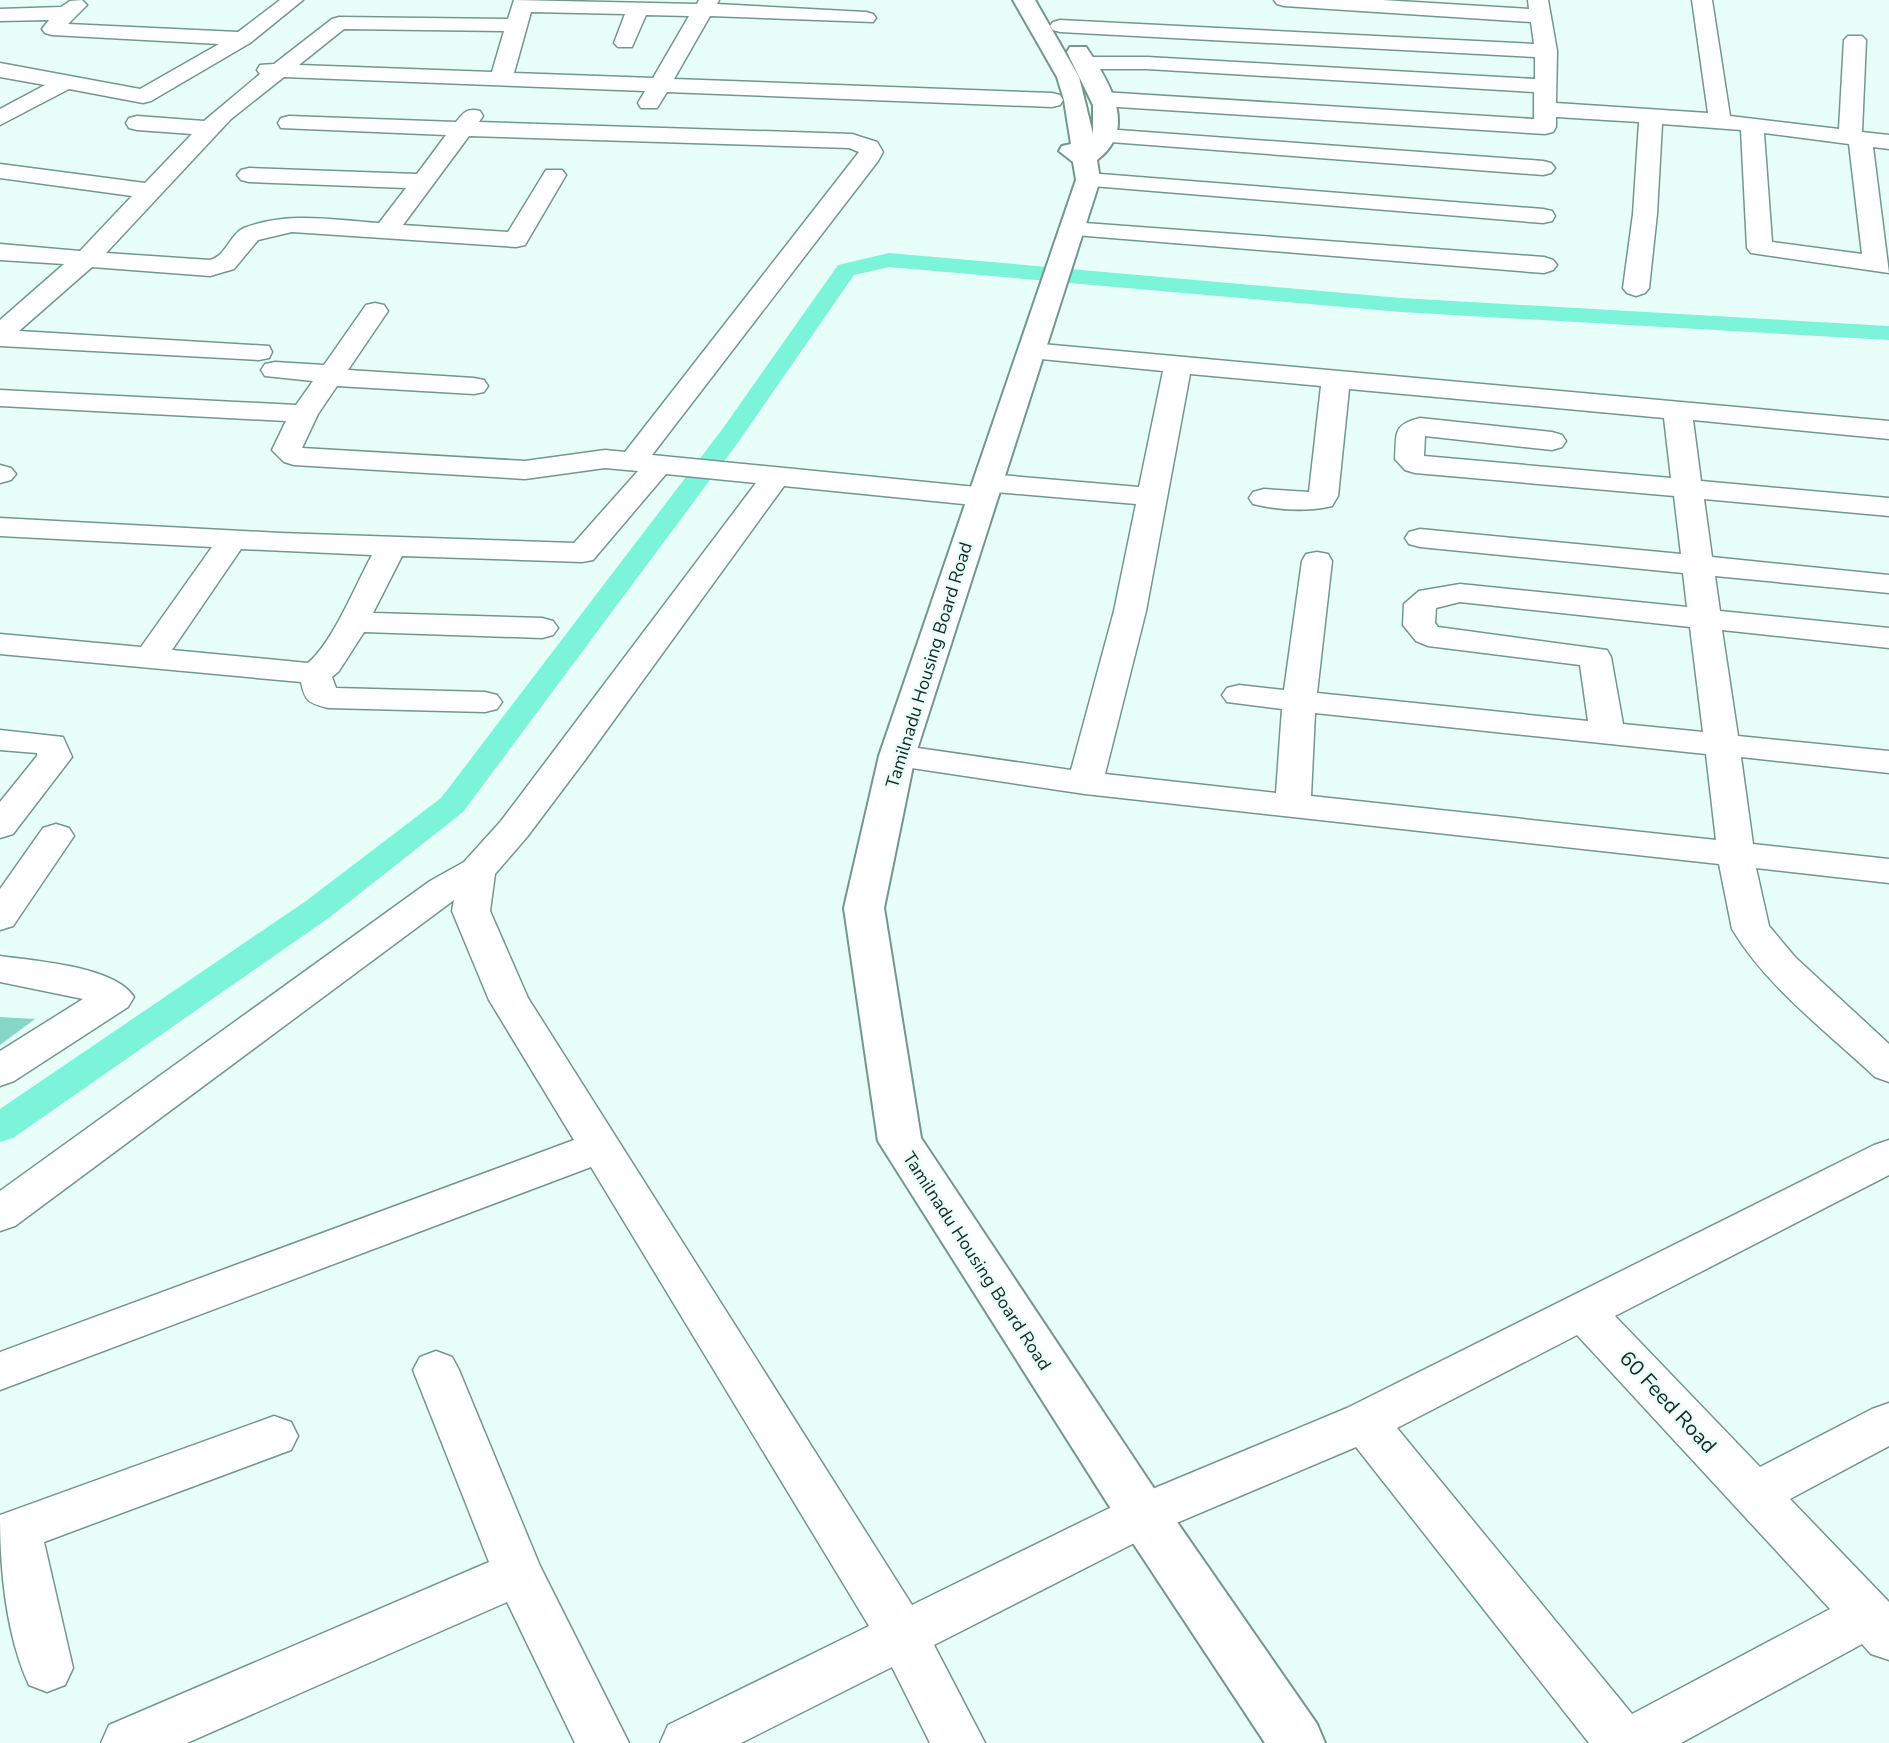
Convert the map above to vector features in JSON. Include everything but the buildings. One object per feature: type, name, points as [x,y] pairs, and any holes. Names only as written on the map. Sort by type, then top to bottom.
[{"type":"street","points":[[83,0],[51,29],[243,39]]},
{"type":"street","points":[[0,70],[143,96],[243,39],[293,0]]},
{"type":"street","points":[[1045,0],[1084,63],[1102,99],[1106,118],[1074,136]]},
{"type":"street","points":[[1071,229],[1544,275],[1546,51],[1539,8],[1284,0]]},
{"type":"street","points":[[1702,0],[1720,121]]},
{"type":"street","points":[[633,131],[707,5]]},
{"type":"street","points":[[1,334],[88,257],[210,128],[275,71],[339,23],[521,10],[707,5],[866,18]]},
{"type":"street","points":[[1014,5],[1074,136]]},
{"type":"street","name":"Tamilnadu Housing Board Road","points":[[1014,5],[1037,27],[1068,77],[1073,90],[1071,229],[897,756],[864,908],[900,1141],[1143,1515],[1297,1743]]},
{"type":"street","points":[[625,43],[638,8]]},
{"type":"street","points":[[386,231],[501,79],[521,10]]},
{"type":"street","points":[[0,15],[66,13]]},
{"type":"street","points":[[1060,26],[1546,51]]},
{"type":"street","points":[[1752,125],[1760,248],[1765,251],[1882,265],[1855,138],[1855,40]]},
{"type":"street","points":[[1084,63],[1147,63],[1546,86]]},
{"type":"street","points":[[192,67],[659,85],[1074,136],[1543,216]]},
{"type":"street","points":[[0,118],[66,82]]},
{"type":"street","points":[[1102,99],[1544,118],[1651,117],[1720,121],[1889,142]]},
{"type":"street","points":[[1636,288],[1646,205],[1651,117]]},
{"type":"street","points":[[137,123],[210,128]]},
{"type":"street","points":[[0,527],[233,540],[582,553],[656,464],[871,152],[869,147],[852,141],[633,131],[461,130],[289,123]]},
{"type":"street","points":[[1074,136],[1543,168]]},
{"type":"street","points":[[0,171],[150,191]]},
{"type":"street","points":[[249,175],[422,181]]},
{"type":"street","points":[[0,252],[209,268],[225,264],[250,234],[292,225],[516,240],[554,175]]},
{"type":"street","points":[[375,311],[304,414],[286,450],[294,456],[525,470],[550,469],[585,461],[656,464],[776,476],[986,490],[1153,497]]},
{"type":"street","points":[[1,334],[267,361],[332,375],[474,386]]},
{"type":"street","points":[[1031,351],[1889,430]]},
{"type":"street","points":[[1085,783],[1130,611],[1178,364]]},
{"type":"street","points":[[1264,498],[1313,501],[1323,496],[1336,379]]},
{"type":"street","points":[[0,398],[304,414]]},
{"type":"street","points":[[1677,410],[1741,890],[1751,929],[1781,966],[1889,1067]]},
{"type":"street","points":[[1552,441],[1420,427],[1412,430],[1409,459],[1415,464],[1889,507]]},
{"type":"street","points":[[0,1214],[443,890],[477,871],[514,829],[573,752],[776,476]]},
{"type":"street","points":[[1420,538],[1889,584]]},
{"type":"street","points":[[150,658],[233,540]]},
{"type":"street","points":[[314,676],[327,664],[354,622],[392,546]]},
{"type":"street","points":[[1293,806],[1299,701],[1317,561]]},
{"type":"street","points":[[1595,657],[1439,639],[1427,634],[1419,625],[1420,604],[1430,598],[1460,593],[1889,638]]},
{"type":"street","points":[[1589,607],[1607,733]]},
{"type":"street","points":[[354,622],[542,628]]},
{"type":"street","points":[[0,644],[278,669],[314,676],[319,683],[319,693],[328,698],[485,702]]},
{"type":"street","points":[[1239,695],[1889,762]]},
{"type":"street","points":[[0,740],[51,744],[55,757],[0,826]]},
{"type":"street","points":[[897,756],[1085,783],[1889,871]]},
{"type":"street","points":[[0,917],[55,836]]},
{"type":"street","points":[[477,871],[471,911],[509,1000],[902,1635],[958,1743]]},
{"type":"street","points":[[0,969],[83,983],[114,997],[0,1071]]},
{"type":"street","points":[[0,1371],[600,1147]]},
{"type":"street","points":[[687,1743],[1143,1515],[1364,1422],[1889,1156]]},
{"type":"street","name":"60 Feed Road","points":[[1581,1310],[1878,1626]]},
{"type":"street","points":[[436,1370],[518,1573],[602,1743]]},
{"type":"street","points":[[1364,1422],[1622,1743]]},
{"type":"street","points":[[1754,1494],[1889,1423]]},
{"type":"street","points":[[47,1668],[9,1533],[274,1436]]},
{"type":"street","points":[[128,1743],[518,1573]]},
{"type":"street","points":[[1630,1743],[1878,1626]]},
{"type":"green space","points":[[0,1017],[35,1019],[0,1045]]},
{"type":"waterway","points":[[0,1128],[318,909],[452,805],[730,436],[846,270],[889,260],[1401,305],[1889,333]]}]
